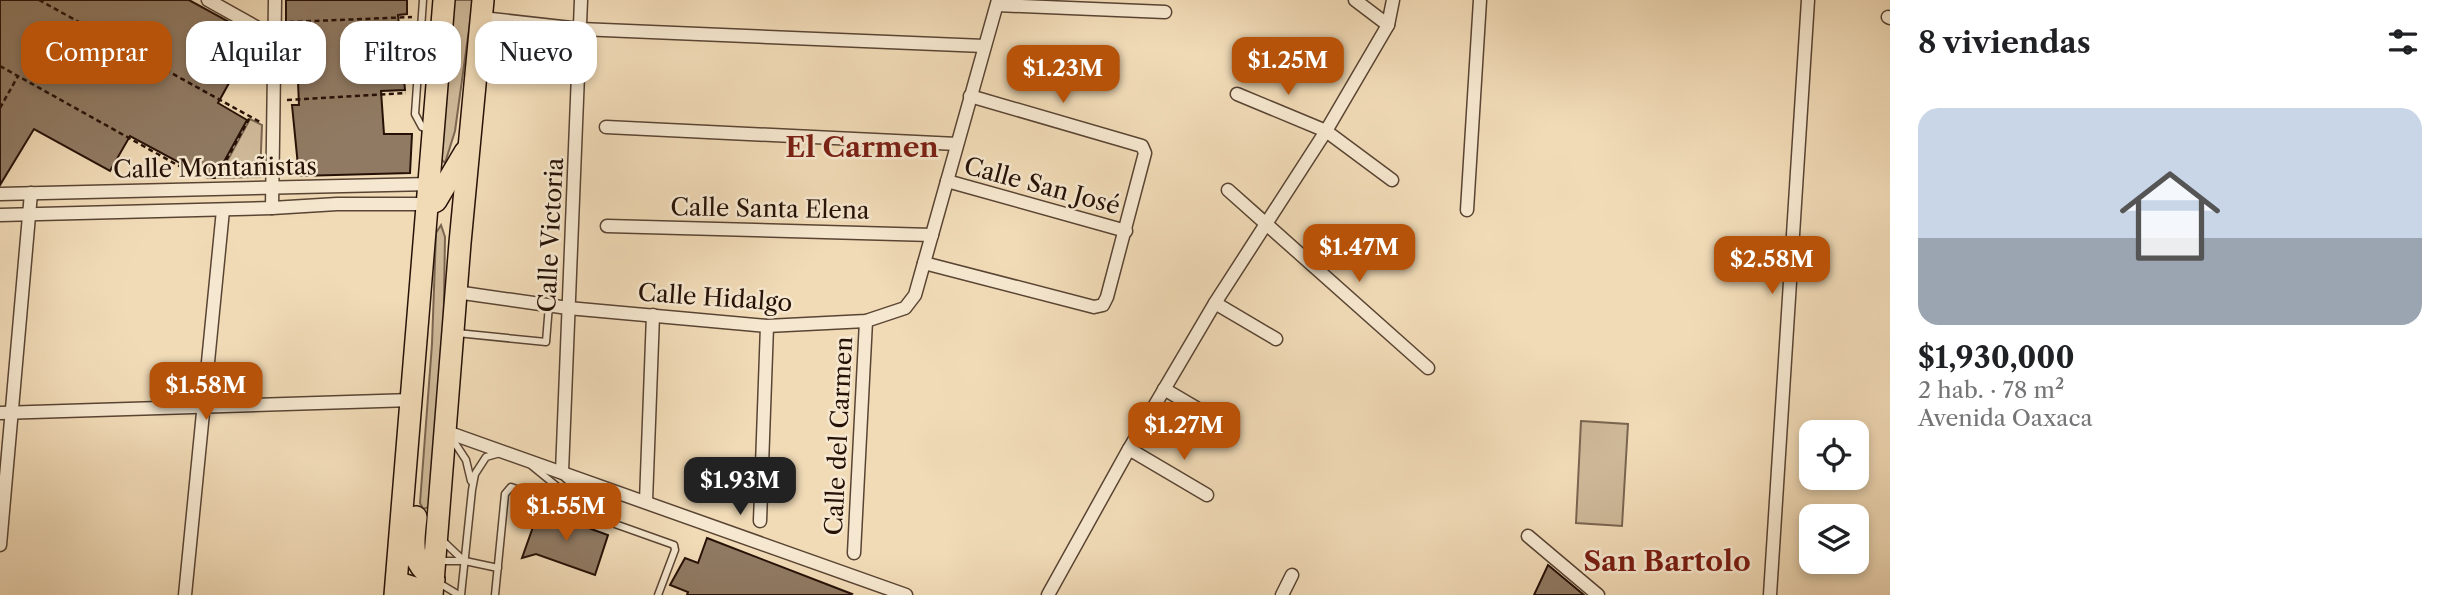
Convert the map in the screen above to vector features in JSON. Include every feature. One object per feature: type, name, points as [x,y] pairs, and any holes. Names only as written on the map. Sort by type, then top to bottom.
[{"type":"main road","points":[[402,591],[412,400],[433,194],[434,131],[444,0]]},
{"type":"main road","points":[[430,576],[439,527],[460,243],[482,9]]},
{"type":"main road","points":[[433,194],[469,145]]},
{"type":"main road","points":[[433,194],[460,243]]},
{"type":"main road","points":[[412,400],[421,442],[413,545],[430,576]]},
{"type":"main road","points":[[416,510],[424,520],[439,527]]},
{"type":"main road","points":[[402,591],[430,576]]},
{"type":"street","points":[[208,0],[245,21]]},
{"type":"street","points":[[274,21],[275,0]]},
{"type":"street","name":"Calle Victoria","points":[[580,21],[581,0]]},
{"type":"street","points":[[1355,0],[1388,25]]},
{"type":"street","points":[[1048,595],[1214,303],[1326,131],[1388,25],[1393,0]]},
{"type":"street","points":[[1468,210],[1480,0]]},
{"type":"street","points":[[1769,595],[1808,0]]},
{"type":"street","points":[[997,2],[1166,12]]},
{"type":"street","name":"Calle Hidalgo","points":[[456,292],[568,308],[767,326],[866,321],[905,308],[915,295],[997,2]]},
{"type":"street","points":[[482,9],[541,21]]},
{"type":"street","points":[[597,30],[984,46]]},
{"type":"street","points":[[272,208],[273,84]]},
{"type":"street","name":"Calle Victoria","points":[[562,472],[578,84]]},
{"type":"street","points":[[1237,94],[1326,131],[1392,180]]},
{"type":"street","points":[[924,263],[1094,307],[1103,305],[1126,231],[1145,153],[1142,146],[970,96]]},
{"type":"street","points":[[607,127],[957,144]]},
{"type":"street","name":"Calle San José","points":[[947,181],[1126,231]]},
{"type":"street","name":"Calle Montañistas","points":[[0,194],[272,187],[433,194]]},
{"type":"street","points":[[1228,190],[1428,368]]},
{"type":"street","points":[[0,545],[6,413],[30,194]]},
{"type":"street","name":"Calle Montañistas","points":[[0,215],[272,208],[433,194]]},
{"type":"street","points":[[185,595],[206,406],[223,210]]},
{"type":"street","name":"Calle Santa Elena","points":[[607,226],[932,235]]},
{"type":"street","points":[[1214,303],[1276,339]]},
{"type":"street","points":[[646,501],[653,315]]},
{"type":"street","name":"Calle del Carmen","points":[[854,553],[866,321]]},
{"type":"street","points":[[760,521],[767,326]]},
{"type":"street","points":[[1164,389],[1198,409]]},
{"type":"street","points":[[6,413],[412,400]]},
{"type":"street","points":[[447,432],[906,595]]},
{"type":"street","points":[[1129,449],[1207,495]]},
{"type":"street","points":[[1528,536],[1598,595]]},
{"type":"street","points":[[1282,595],[1292,575]]},
{"type":"lane","points":[[423,0],[415,114],[422,127],[434,131]]},
{"type":"lane","points":[[453,333],[546,342],[549,305]]},
{"type":"lane","points":[[447,432],[466,460],[472,490]]},
{"type":"lane","points":[[430,576],[460,595],[475,474],[486,457],[506,453]]},
{"type":"lane","points":[[522,458],[592,515]]},
{"type":"lane","points":[[562,472],[619,525]]},
{"type":"lane","points":[[495,595],[505,494],[511,487],[674,545],[675,550],[658,595]]},
{"type":"lane","points":[[439,527],[451,551],[465,561],[498,568]]},
{"type":"lane","points":[[430,576],[465,561]]},
{"type":"path","points":[[38,0],[263,124]]},
{"type":"path","points":[[311,21],[422,17]]},
{"type":"path","points":[[0,66],[206,181]]},
{"type":"path","points":[[0,108],[18,76]]},
{"type":"path","points":[[282,101],[416,93]]},
{"type":"path","points":[[215,180],[250,117]]},
{"type":"shaded area","points":[[454,0],[473,0],[455,131],[445,163],[441,159],[447,84],[461,84],[461,21],[452,21]]},
{"type":"shaded area","points":[[250,119],[262,125],[260,177],[218,178]]},
{"type":"shaded area","points":[[441,225],[445,237],[443,360],[429,507],[423,509],[420,503],[432,344],[436,233]]},
{"type":"shaded area","points":[[1581,421],[1628,424],[1622,526],[1576,523]]},
{"type":"building","points":[[0,0],[189,0],[228,21],[186,21],[186,84],[228,84],[218,103],[247,120],[215,178],[208,178],[130,136],[110,171],[34,129],[0,185]]},
{"type":"building","points":[[286,0],[407,0],[407,14],[398,15],[399,21],[340,21],[340,84],[404,84],[405,90],[381,91],[384,134],[412,134],[410,173],[299,176],[292,105],[299,105],[298,84],[326,84],[326,21],[286,21]]},
{"type":"building","points":[[539,510],[608,535],[595,575],[536,554],[522,558]]},
{"type":"building","points":[[707,538],[852,594],[687,595],[688,592],[670,585],[685,558],[698,563]]},
{"type":"building","points":[[1548,565],[1584,595],[1534,595]]},
{"type":"district","name":"El Carmen","points":[[862,147]]},
{"type":"district","name":"San Bartolo","points":[[1667,561]]}]
